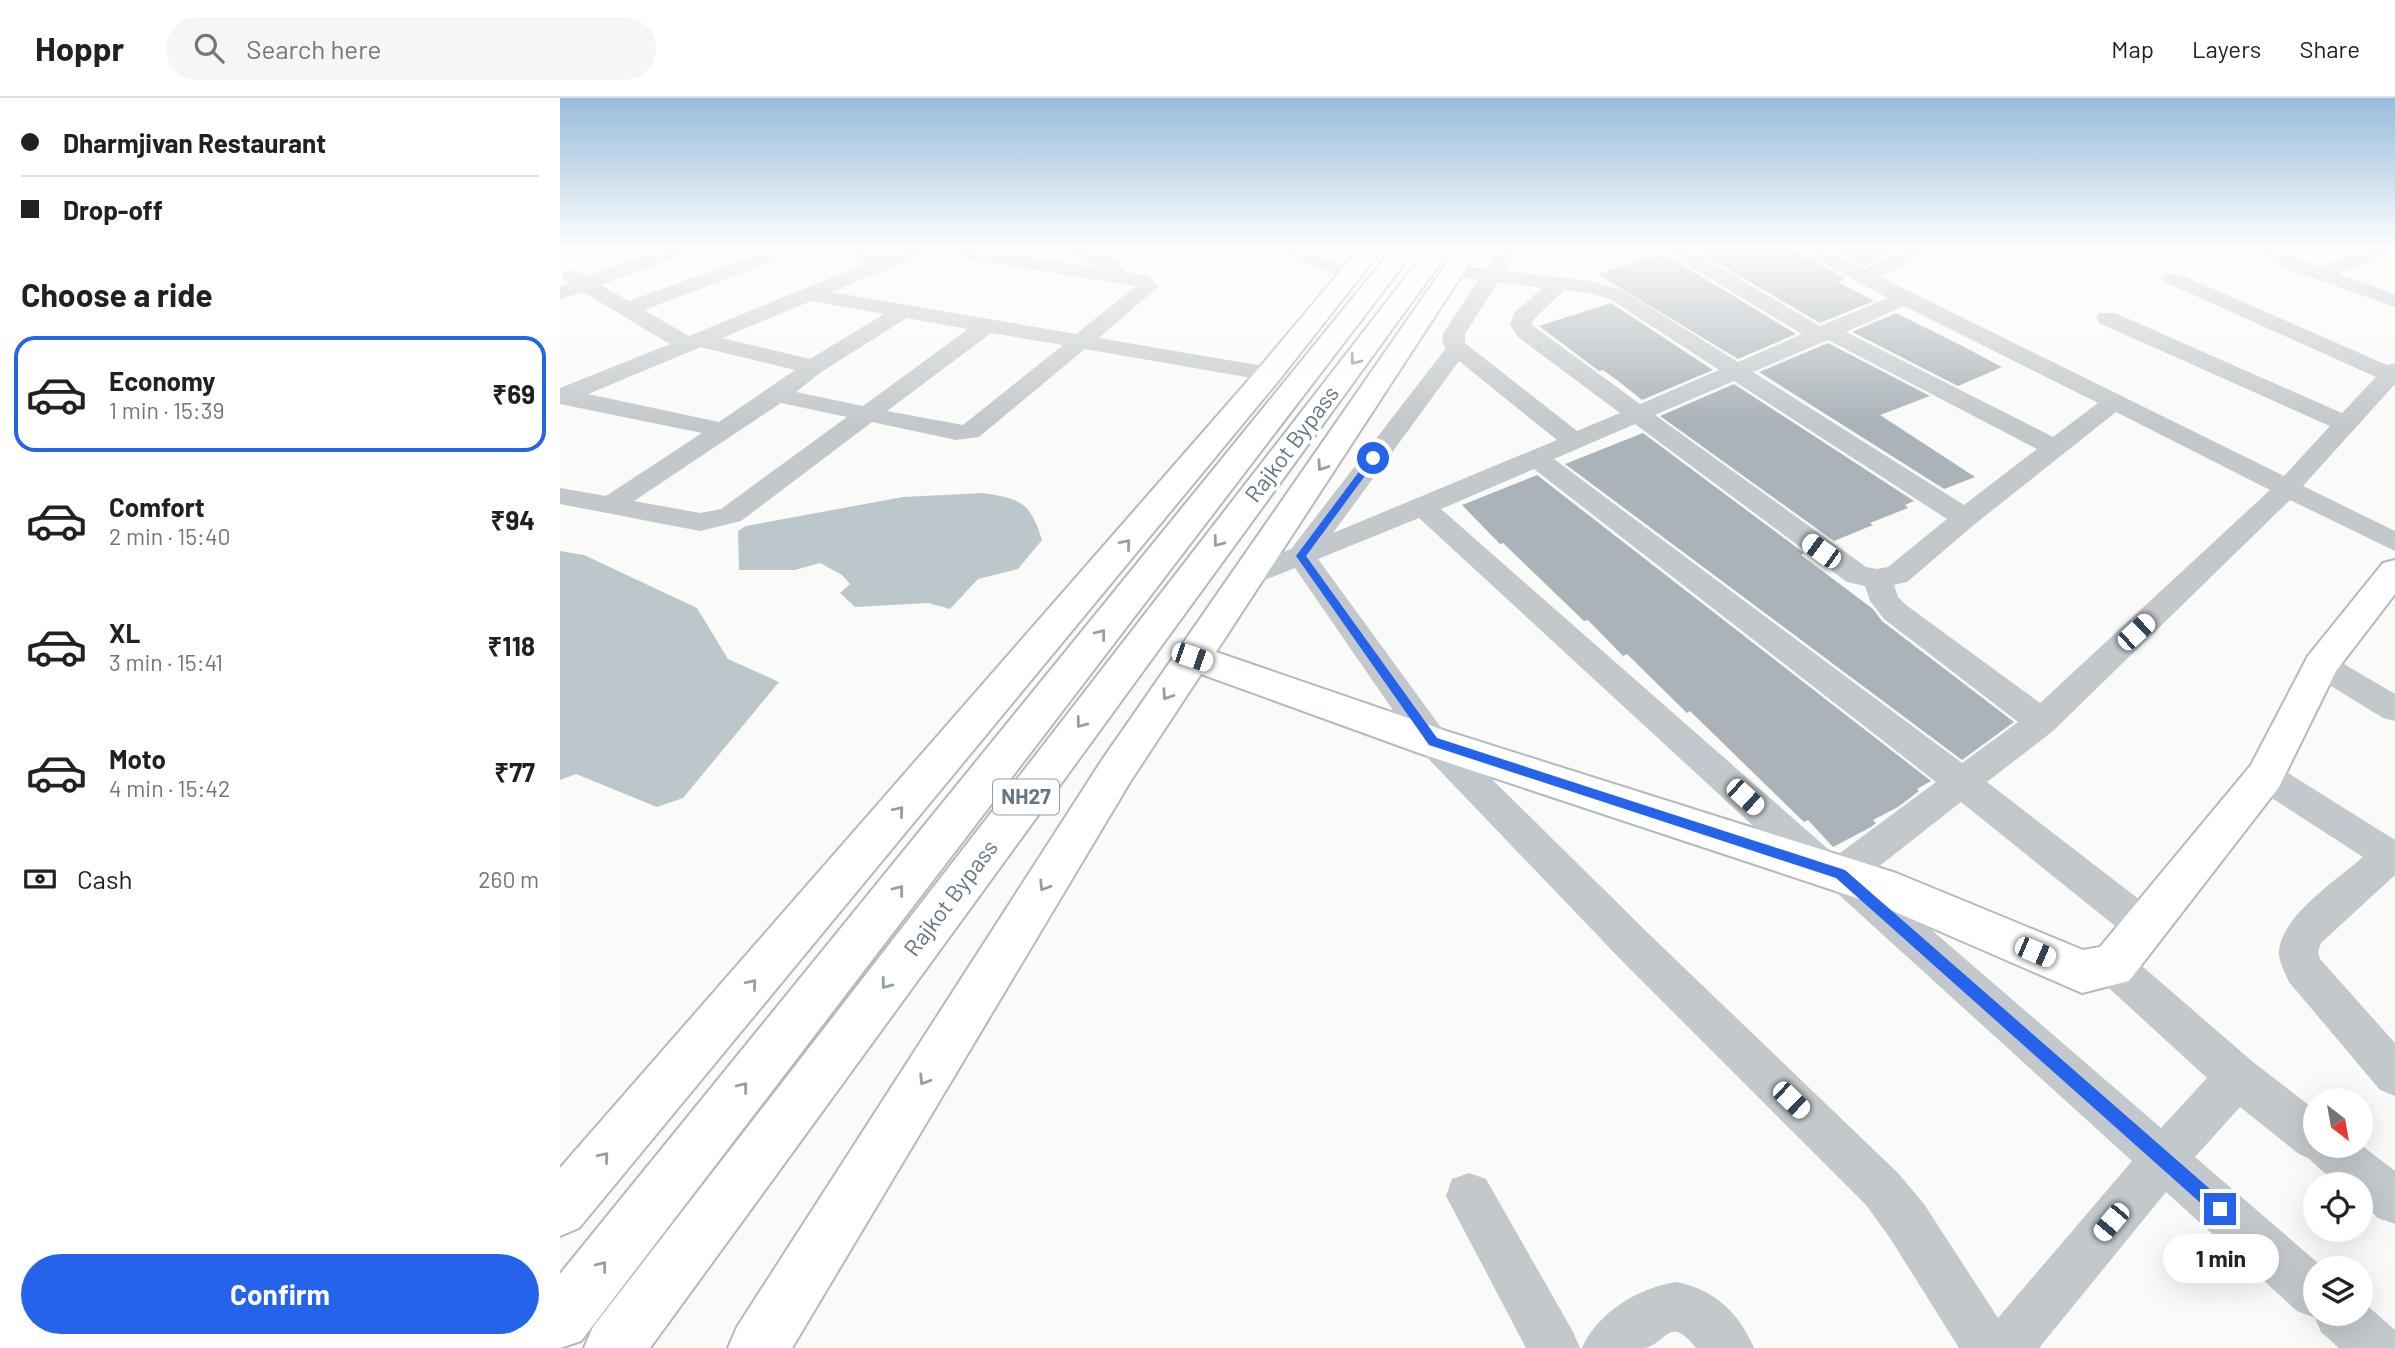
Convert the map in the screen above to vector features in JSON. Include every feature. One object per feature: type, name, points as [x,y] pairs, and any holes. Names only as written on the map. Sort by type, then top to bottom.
[{"type":"main road","points":[[564,1189],[1326,305]]},
{"type":"main road","name":"Rajkot Bypass","points":[[560,1320],[1360,305]]},
{"type":"main road","name":"Rajkot Bypass","points":[[614,1348],[1429,305]]},
{"type":"main road","points":[[758,1348],[1116,771],[1433,305]]},
{"type":"main road","points":[[1192,657],[1433,741],[1896,892],[2082,972],[2112,966],[2265,776],[2321,665],[2395,571]]},
{"type":"street","points":[[621,305],[694,343],[813,367]]},
{"type":"street","points":[[627,309],[637,305]]},
{"type":"street","points":[[561,396],[786,305]]},
{"type":"street","points":[[862,305],[1269,374]]},
{"type":"street","points":[[778,395],[956,433],[970,432],[1127,305]]},
{"type":"street","points":[[1458,305],[1453,342],[1457,348],[1574,442]]},
{"type":"street","points":[[1535,305],[1522,318],[1521,325],[1526,332],[1841,566],[1857,575],[1877,579],[1897,575],[1965,518],[2114,402]]},
{"type":"street","points":[[1633,305],[1965,518]]},
{"type":"street","points":[[1775,305],[1824,333],[2054,448]]},
{"type":"street","points":[[1247,577],[1423,507],[1888,305]]},
{"type":"street","points":[[1920,305],[2395,542]]},
{"type":"street","points":[[1833,871],[1961,782],[2041,722],[2287,488],[2393,373],[2236,305]]},
{"type":"street","points":[[609,506],[722,429],[778,395],[813,367],[900,313]]},
{"type":"street","points":[[2107,318],[2346,424]]},
{"type":"street","points":[[560,496],[700,522],[716,520],[744,507],[986,326]]},
{"type":"street","points":[[1301,556],[1457,348]]},
{"type":"street","points":[[561,396],[722,429]]},
{"type":"street","points":[[1356,416],[1402,420]]},
{"type":"street","points":[[1536,458],[1961,782],[2144,926]]},
{"type":"street","points":[[1423,507],[2303,1282]]},
{"type":"street","points":[[1301,556],[1433,741],[1638,950],[1882,1189],[1907,1221],[1988,1348]]},
{"type":"street","points":[[1877,579],[1885,601],[1895,612],[2041,722]]},
{"type":"street","points":[[2321,665],[2388,696]]},
{"type":"street","points":[[2265,776],[2393,858],[2304,933],[2298,952],[2303,969],[2392,1066]]},
{"type":"street","points":[[2112,966],[2238,1077],[2303,1128]]},
{"type":"street","points":[[2006,1348],[2163,1158],[2238,1077]]},
{"type":"street","points":[[2341,1158],[2395,1200]]},
{"type":"street","points":[[1469,1196],[1554,1348]]},
{"type":"street","points":[[1608,1348],[1659,1308],[1682,1306],[1704,1318],[1728,1348]]},
{"type":"street","points":[[2352,1326],[2377,1348]]},
{"type":"shaded area","points":[[983,493],[1015,500],[1022,505],[1033,517],[1042,540],[1018,569],[978,579],[950,609],[928,603],[855,607],[840,593],[850,584],[842,575],[820,563],[795,570],[739,570],[738,531],[746,526],[903,497]]},
{"type":"shaded area","points":[[560,551],[584,555],[697,608],[728,659],[779,682],[683,798],[657,807],[576,774],[560,780]]},
{"type":"building","points":[[1604,305],[1615,305],[1713,370],[1642,400],[1539,326]]},
{"type":"building","points":[[1649,305],[1749,305],[1796,334],[1738,359]]},
{"type":"building","points":[[1790,305],[1863,305],[1820,323]]},
{"type":"building","points":[[1896,313],[2002,367],[1958,386],[1852,332]]},
{"type":"building","points":[[1828,343],[1930,396],[1880,415],[1975,477],[1944,489],[1759,372]]},
{"type":"building","points":[[1734,384],[1914,501],[1905,505],[1908,508],[1834,541],[1660,416]]},
{"type":"building","points":[[1643,433],[1804,553],[1801,555],[1873,609],[1882,621],[2014,722],[1962,760],[1565,464]]},
{"type":"building","points":[[1537,475],[1931,781],[1917,789],[1919,791],[1898,807],[1873,820],[1876,823],[1871,827],[1833,847],[1808,820],[1804,822],[1690,711],[1687,713],[1627,654],[1623,656],[1588,620],[1584,621],[1462,505]]},
{"type":"route","points":[[1373,458],[1301,556],[1433,741],[1841,874],[2220,1209]]}]
